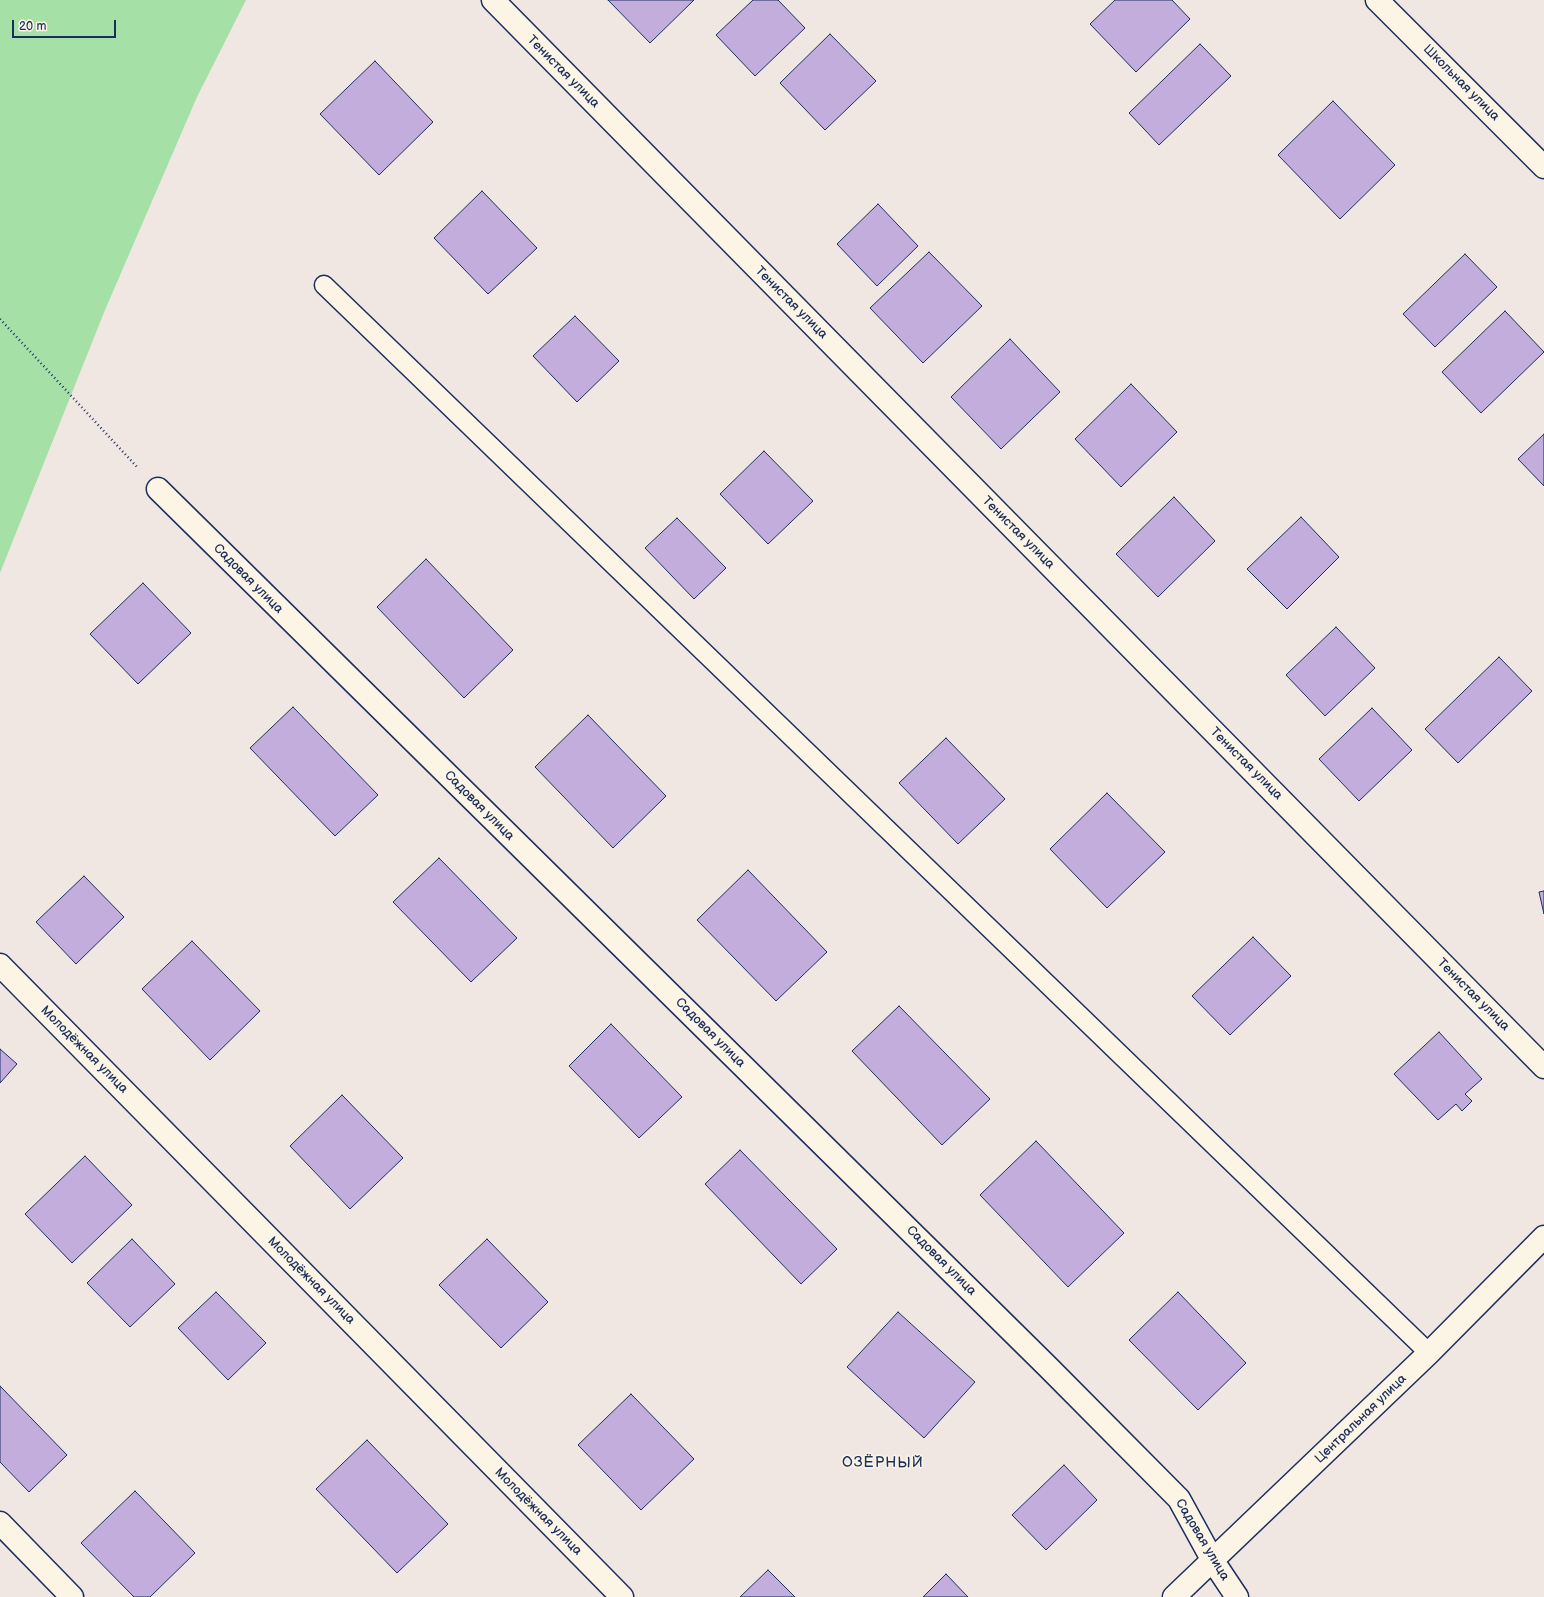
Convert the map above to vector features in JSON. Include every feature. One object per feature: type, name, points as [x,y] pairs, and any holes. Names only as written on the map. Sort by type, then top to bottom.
[{"type":"street","name":"Тенистая улица","points":[[493,0],[1544,1067]]},
{"type":"street","name":"Школьная улица","points":[[1377,0],[1544,167]]},
{"type":"street","name":"Садовая улица","points":[[158,489],[1042,1361],[1179,1499],[1213,1561],[1237,1597]]},
{"type":"street","name":"Молодёжная улица","points":[[0,965],[622,1597]]},
{"type":"street","name":"Центральная улица","points":[[1174,1597],[1429,1353],[1544,1237]]},
{"type":"street","points":[[0,1523],[72,1597]]},
{"type":"lane","points":[[324,285],[1429,1353]]},
{"type":"path","points":[[0,319],[158,489]]},
{"type":"green space","points":[[0,0],[246,0],[197,97],[105,310],[0,573]]},
{"type":"building","points":[[608,0],[694,0],[650,43]]},
{"type":"building","points":[[753,0],[778,0],[805,28],[755,76],[716,35]]},
{"type":"building","points":[[1115,0],[1172,0],[1190,19],[1136,72],[1090,24]]},
{"type":"building","points":[[830,34],[876,81],[825,130],[780,83]]},
{"type":"building","points":[[1200,44],[1231,76],[1159,145],[1129,113]]},
{"type":"building","points":[[375,61],[433,122],[379,175],[320,114]]},
{"type":"building","points":[[1333,101],[1395,165],[1340,219],[1278,155]]},
{"type":"building","points":[[482,191],[537,248],[488,294],[434,238]]},
{"type":"building","points":[[878,204],[918,246],[877,286],[837,244]]},
{"type":"building","points":[[929,252],[982,306],[923,363],[870,308]]},
{"type":"building","points":[[1465,254],[1497,287],[1435,347],[1403,314]]},
{"type":"building","points":[[1505,311],[1544,352],[1481,413],[1442,372]]},
{"type":"building","points":[[575,316],[619,361],[577,402],[533,356]]},
{"type":"building","points":[[1010,339],[1060,392],[1001,449],[951,397]]},
{"type":"building","points":[[1131,384],[1177,432],[1121,487],[1075,439]]},
{"type":"building","points":[[1544,434],[1544,486],[1518,459]]},
{"type":"building","points":[[764,451],[813,501],[768,544],[720,494]]},
{"type":"building","points":[[1174,497],[1215,541],[1158,597],[1116,554]]},
{"type":"building","points":[[1301,517],[1339,557],[1287,609],[1247,569]]},
{"type":"building","points":[[677,518],[726,568],[694,599],[645,548]]},
{"type":"building","points":[[426,559],[513,650],[464,698],[377,607]]},
{"type":"building","points":[[143,583],[191,633],[138,684],[90,634]]},
{"type":"building","points":[[1336,627],[1375,668],[1325,716],[1286,675]]},
{"type":"building","points":[[1499,657],[1532,691],[1458,763],[1425,729]]},
{"type":"building","points":[[293,707],[378,795],[335,836],[250,748]]},
{"type":"building","points":[[1372,708],[1412,750],[1359,801],[1319,759]]},
{"type":"building","points":[[588,715],[666,796],[613,848],[535,767]]},
{"type":"building","points":[[946,738],[1005,799],[958,844],[899,783]]},
{"type":"building","points":[[1107,793],[1165,852],[1107,908],[1050,849]]},
{"type":"building","points":[[439,858],[517,938],[471,982],[393,902]]},
{"type":"building","points":[[748,870],[827,952],[776,1001],[697,920]]},
{"type":"building","points":[[84,876],[124,917],[76,964],[36,922]]},
{"type":"building","points":[[1544,891],[1544,914],[1539,892]]},
{"type":"building","points":[[1253,937],[1291,976],[1230,1035],[1192,996]]},
{"type":"building","points":[[192,941],[260,1011],[210,1060],[142,989]]},
{"type":"building","points":[[899,1006],[990,1099],[942,1145],[852,1051]]},
{"type":"building","points":[[611,1024],[682,1097],[639,1138],[569,1066]]},
{"type":"building","points":[[1439,1032],[1482,1079],[1465,1094],[1472,1101],[1462,1111],[1456,1104],[1438,1120],[1394,1074]]},
{"type":"building","points":[[0,1049],[17,1064],[0,1083]]},
{"type":"building","points":[[342,1095],[403,1158],[350,1209],[290,1146]]},
{"type":"building","points":[[1036,1141],[1124,1233],[1068,1287],[980,1195]]},
{"type":"building","points":[[740,1150],[837,1249],[801,1284],[705,1184]]},
{"type":"building","points":[[85,1156],[132,1205],[72,1263],[25,1214]]},
{"type":"building","points":[[132,1239],[175,1284],[130,1327],[87,1283]]},
{"type":"building","points":[[487,1239],[548,1302],[501,1348],[439,1285]]},
{"type":"building","points":[[216,1292],[266,1343],[228,1380],[178,1328]]},
{"type":"building","points":[[1178,1292],[1246,1363],[1198,1410],[1129,1340]]},
{"type":"building","points":[[898,1312],[975,1382],[924,1438],[847,1367]]},
{"type":"building","points":[[0,1386],[67,1455],[29,1492],[0,1462]]},
{"type":"building","points":[[631,1394],[694,1459],[641,1510],[578,1445]]},
{"type":"building","points":[[367,1440],[448,1524],[397,1573],[316,1489]]},
{"type":"building","points":[[1064,1465],[1097,1500],[1046,1550],[1012,1515]]},
{"type":"building","points":[[135,1491],[195,1553],[150,1597],[134,1597],[81,1543]]},
{"type":"building","points":[[768,1570],[795,1597],[740,1597]]},
{"type":"building","points":[[946,1574],[968,1597],[923,1597]]},
{"type":"district","name":"ОЗЁРНЫЙ","points":[[883,1463]]}]
